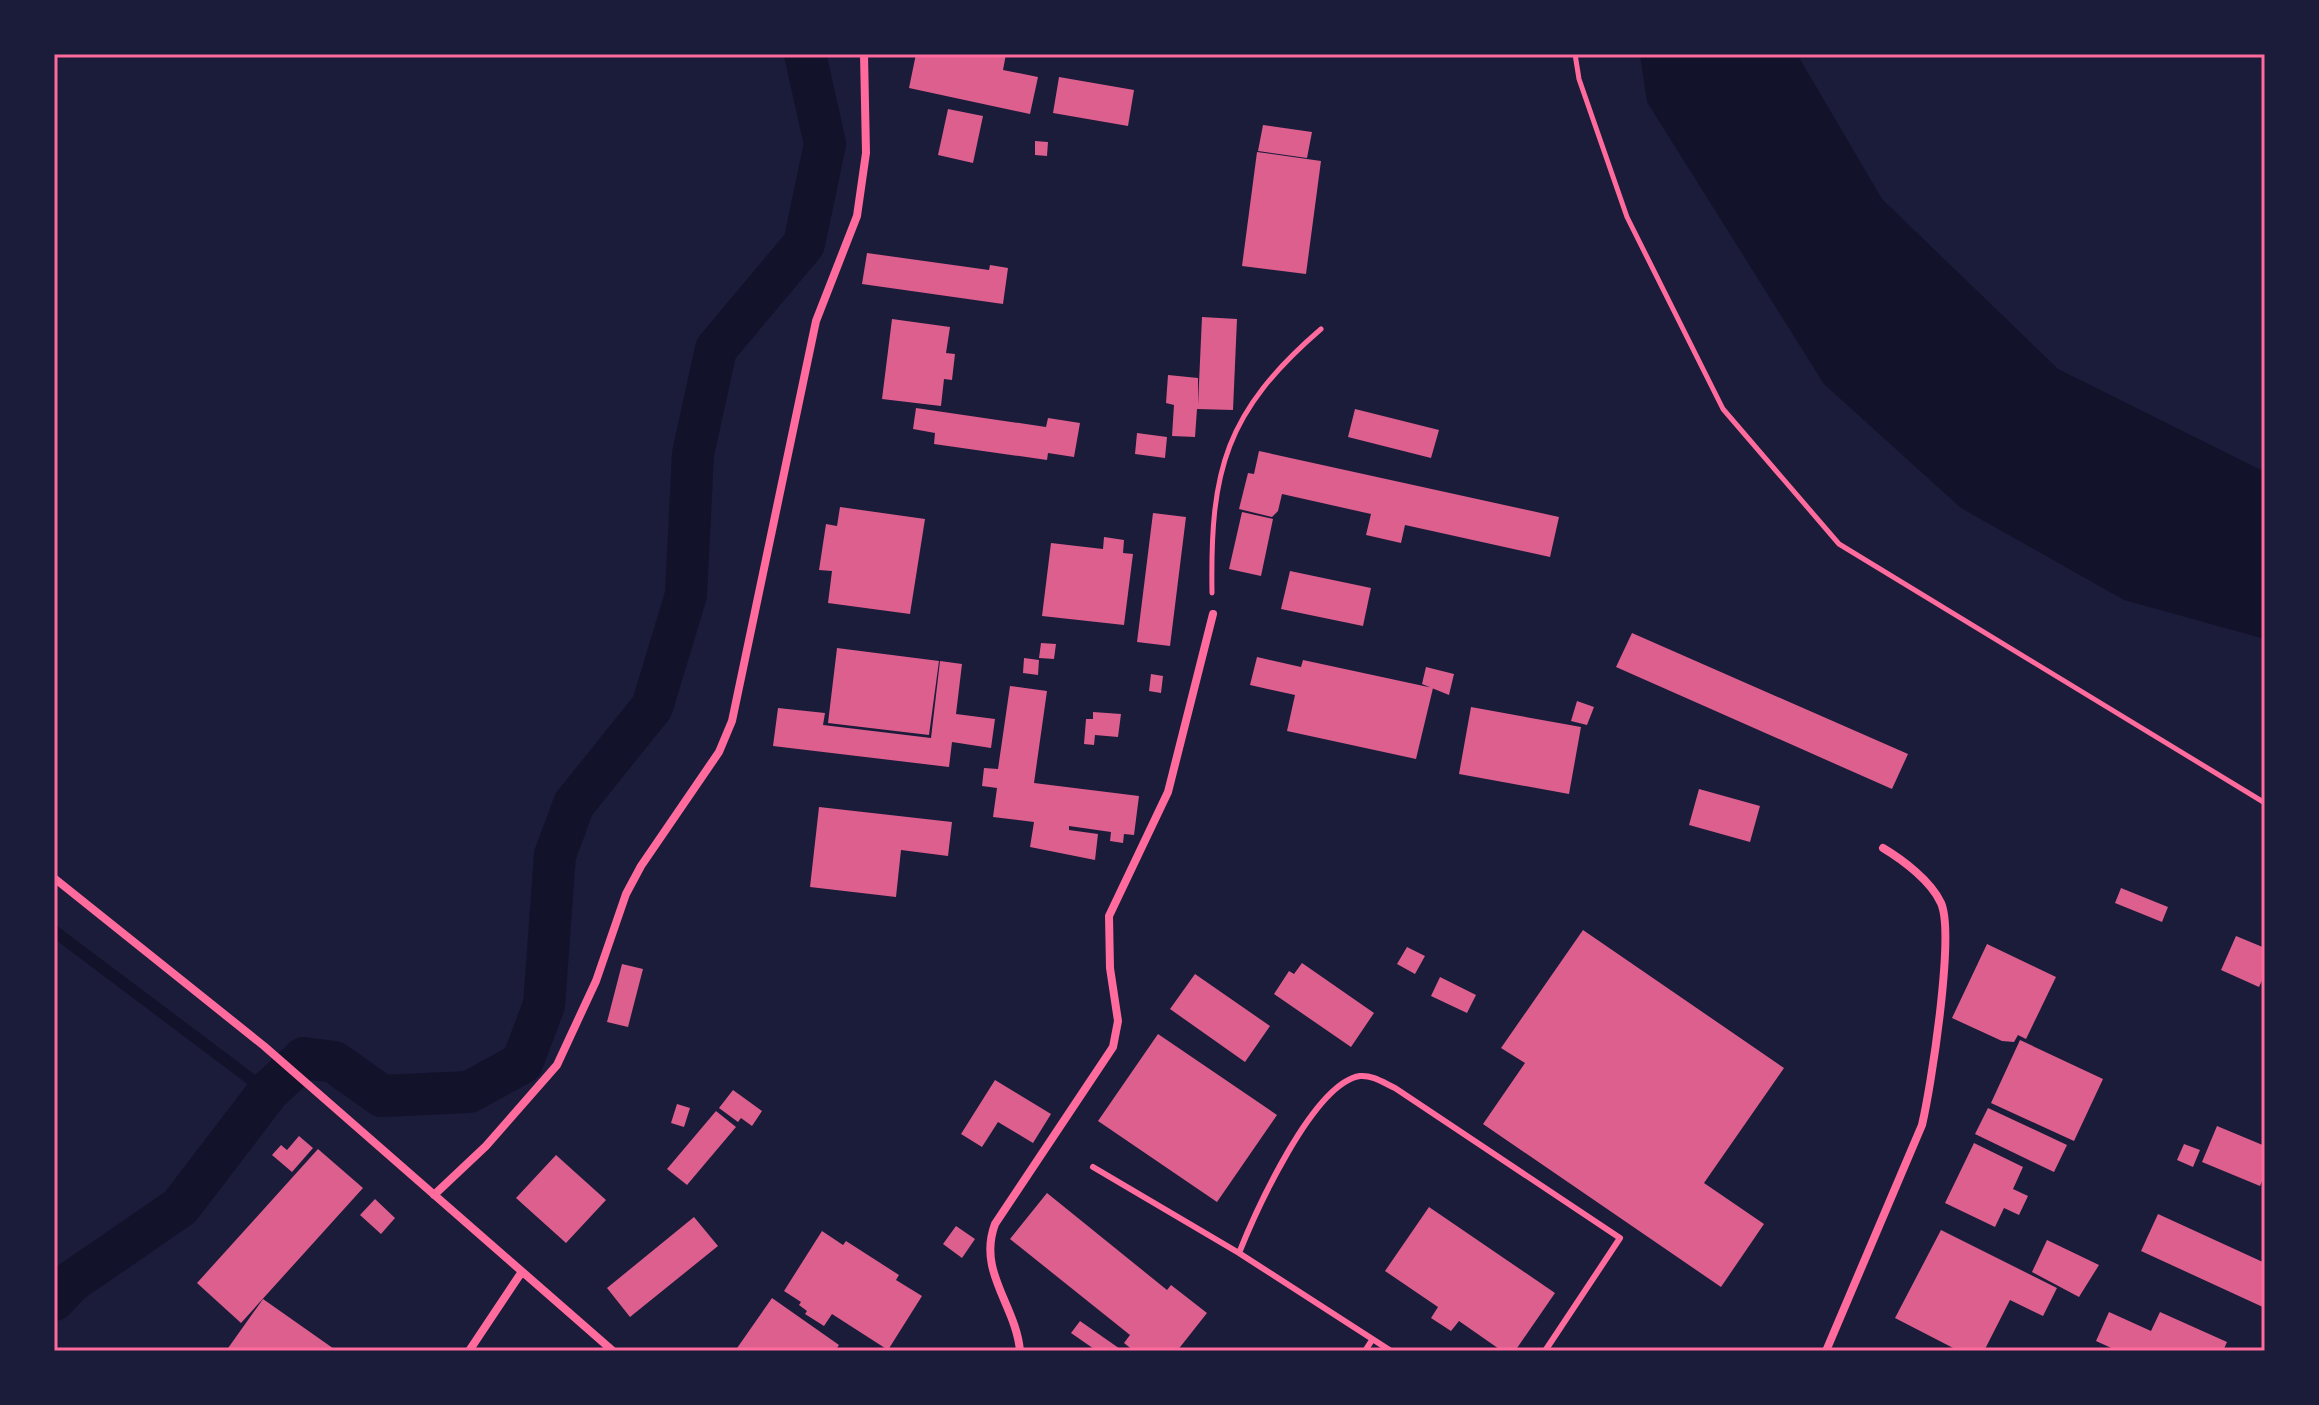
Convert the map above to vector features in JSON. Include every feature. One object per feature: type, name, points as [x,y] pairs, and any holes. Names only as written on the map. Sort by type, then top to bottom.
[{"type":"street","points":[[434,1195],[486,1146],[557,1065],[596,981],[626,894],[641,866],[719,752],[732,721],[816,321],[857,216],[866,153],[864,54]]},
{"type":"street","points":[[1020,1351],[1019,1333],[991,1274],[990,1238],[995,1224],[1113,1047],[1118,1021],[1110,968],[1109,916],[1168,792],[1213,614]]},
{"type":"street","points":[[1826,1351],[1922,1125],[1929,1097],[1945,960],[1946,921],[1941,901],[1900,859],[1883,848]]},
{"type":"street","points":[[54,878],[264,1046],[613,1351]]},
{"type":"street","points":[[469,1351],[521,1273]]},
{"type":"lane","points":[[1239,1253],[1256,1209],[1291,1145],[1326,1100],[1344,1084],[1358,1076],[1373,1077],[1395,1088],[1620,1238],[1545,1351]]},
{"type":"lane","points":[[1093,1167],[1239,1253],[1391,1351]]},
{"type":"lane","points":[[1365,1351],[1372,1340]]},
{"type":"path","points":[[1575,54],[1579,79],[1627,217],[1723,409],[1839,544],[2265,803]]},
{"type":"path","points":[[1213,614],[1214,496],[1225,457],[1237,426],[1257,395],[1290,356],[1321,329]]},
{"type":"shaded area","points":[[1640,54],[1797,54],[1882,199],[2058,369],[2265,472],[2265,639],[2124,600],[1961,508],[1824,384],[1647,102]]},
{"type":"building","points":[[916,54],[1006,54],[1003,70],[1038,77],[1030,114],[909,88]]},
{"type":"building","points":[[1059,77],[1134,90],[1128,126],[1053,113]]},
{"type":"building","points":[[948,109],[983,116],[973,163],[938,155]]},
{"type":"building","points":[[1263,125],[1312,132],[1307,158],[1258,151]]},
{"type":"building","points":[[1035,141],[1048,142],[1047,156],[1035,155]]},
{"type":"building","points":[[1257,152],[1321,161],[1306,274],[1242,266]]},
{"type":"building","points":[[867,253],[989,270],[990,265],[1008,268],[1003,304],[862,284]]},
{"type":"building","points":[[1202,317],[1237,319],[1233,410],[1197,409],[1195,437],[1172,436],[1174,405],[1166,403],[1168,375],[1198,378],[1198,405]]},
{"type":"building","points":[[892,319],[950,327],[946,353],[955,354],[952,380],[944,379],[941,406],[882,399]]},
{"type":"building","points":[[916,408],[1046,427],[1048,418],[1080,423],[1074,457],[1048,453],[1047,460],[934,444],[935,433],[913,429]]},
{"type":"building","points":[[1355,409],[1439,430],[1431,458],[1348,437]]},
{"type":"building","points":[[1137,433],[1167,437],[1165,458],[1135,454]]},
{"type":"building","points":[[1259,451],[1559,517],[1550,557],[1405,525],[1401,543],[1366,535],[1371,514],[1282,494],[1278,511],[1272,517],[1239,509],[1248,473],[1254,474]]},
{"type":"building","points":[[840,507],[925,519],[910,614],[828,603],[832,571],[819,570],[826,524],[837,526]]},
{"type":"building","points":[[1242,512],[1273,519],[1261,576],[1229,569]]},
{"type":"building","points":[[1153,513],[1186,517],[1170,646],[1137,642]]},
{"type":"building","points":[[1104,537],[1124,540],[1123,553],[1133,554],[1124,625],[1042,616],[1051,543],[1103,549]]},
{"type":"building","points":[[1290,571],[1371,588],[1363,626],[1281,609]]},
{"type":"building","points":[[1632,633],[1908,754],[1892,789],[1616,667]]},
{"type":"building","points":[[1041,643],[1056,644],[1054,659],[1039,658]]},
{"type":"building","points":[[837,648],[939,661],[929,735],[828,723]]},
{"type":"building","points":[[1257,657],[1301,667],[1303,660],[1433,688],[1416,759],[1287,731],[1295,695],[1250,685]]},
{"type":"building","points":[[1024,658],[1039,660],[1038,675],[1023,673]]},
{"type":"building","points":[[940,661],[962,664],[956,714],[995,719],[991,748],[952,742],[949,767],[773,746],[778,708],[825,713],[823,725],[931,738]]},
{"type":"building","points":[[1426,667],[1454,674],[1449,695],[1422,684]]},
{"type":"building","points":[[1151,674],[1163,676],[1161,693],[1149,691]]},
{"type":"building","points":[[1010,686],[1047,691],[1034,783],[1139,796],[1134,835],[1124,834],[1123,843],[1110,841],[1111,832],[1069,826],[1069,830],[1098,834],[1095,860],[1030,847],[1034,822],[993,817],[997,788],[982,786],[984,768],[998,769]]},
{"type":"building","points":[[1577,701],[1594,707],[1587,725],[1571,721]]},
{"type":"building","points":[[1471,707],[1581,727],[1569,794],[1459,774]]},
{"type":"building","points":[[1093,712],[1121,714],[1118,737],[1095,735],[1094,745],[1084,744],[1086,719],[1093,719]]},
{"type":"building","points":[[1699,789],[1760,806],[1750,842],[1689,825]]},
{"type":"building","points":[[819,807],[952,822],[948,856],[901,850],[896,897],[810,887]]},
{"type":"building","points":[[2121,888],[2168,907],[2162,922],[2115,903]]},
{"type":"building","points":[[1583,930],[1784,1068],[1704,1183],[1764,1224],[1721,1287],[1483,1124],[1525,1063],[1501,1048]]},
{"type":"building","points":[[2236,936],[2265,948],[2265,974],[2259,987],[2221,970]]},
{"type":"building","points":[[1987,944],[2056,977],[2026,1039],[2018,1035],[2014,1042],[2002,1041],[1952,1018]]},
{"type":"building","points":[[1407,947],[1425,956],[1415,974],[1397,964]]},
{"type":"building","points":[[1302,963],[1374,1013],[1351,1047],[1274,994],[1289,971],[1294,974]]},
{"type":"building","points":[[622,964],[643,969],[628,1027],[607,1022]]},
{"type":"building","points":[[1195,974],[1270,1026],[1245,1062],[1170,1009]]},
{"type":"building","points":[[1440,977],[1476,995],[1467,1013],[1431,996]]},
{"type":"building","points":[[1158,1034],[1277,1115],[1217,1202],[1098,1121]]},
{"type":"building","points":[[2020,1040],[2103,1079],[2074,1141],[1991,1103]]},
{"type":"building","points":[[995,1080],[1051,1114],[1033,1143],[998,1122],[982,1147],[961,1134]]},
{"type":"building","points":[[733,1090],[762,1111],[752,1126],[741,1118],[738,1122],[719,1108]]},
{"type":"building","points":[[677,1104],[690,1108],[684,1127],[671,1123]]},
{"type":"building","points":[[1988,1108],[2067,1145],[2054,1172],[1975,1134]]},
{"type":"building","points":[[716,1111],[736,1127],[687,1185],[667,1169]]},
{"type":"building","points":[[2217,1126],[2265,1146],[2265,1174],[2260,1186],[2202,1162]]},
{"type":"building","points":[[299,1136],[313,1148],[292,1172],[272,1155],[281,1145],[287,1150]]},
{"type":"building","points":[[1974,1143],[2023,1167],[2013,1189],[2028,1196],[2019,1215],[2004,1208],[1995,1227],[1945,1203]]},
{"type":"building","points":[[2184,1144],[2200,1150],[2193,1167],[2177,1160]]},
{"type":"building","points":[[318,1149],[363,1188],[241,1323],[197,1283]]},
{"type":"building","points":[[556,1155],[606,1200],[566,1243],[516,1198]]},
{"type":"building","points":[[1047,1193],[1167,1290],[1171,1285],[1207,1313],[1177,1351],[1134,1351],[1124,1343],[1130,1335],[1010,1239]]},
{"type":"building","points":[[375,1199],[395,1218],[381,1234],[360,1215]]},
{"type":"building","points":[[1429,1207],[1555,1293],[1515,1351],[1502,1351],[1459,1321],[1451,1331],[1431,1318],[1438,1307],[1385,1271]]},
{"type":"building","points":[[2158,1214],[2265,1263],[2265,1308],[2141,1251]]},
{"type":"building","points":[[694,1217],[718,1246],[630,1317],[607,1288]]},
{"type":"building","points":[[956,1226],[975,1239],[962,1258],[943,1244]]},
{"type":"building","points":[[1941,1230],[2057,1288],[2043,1316],[2010,1300],[1984,1351],[1959,1351],[1895,1318]]},
{"type":"building","points":[[822,1231],[843,1245],[846,1241],[899,1275],[896,1280],[922,1296],[888,1350],[832,1314],[824,1326],[805,1314],[807,1311],[799,1305],[801,1302],[784,1291]]},
{"type":"building","points":[[2047,1240],[2099,1265],[2079,1297],[2032,1272]]},
{"type":"building","points":[[772,1298],[839,1345],[835,1351],[735,1351]]},
{"type":"building","points":[[263,1299],[337,1351],[226,1351]]},
{"type":"building","points":[[2109,1312],[2151,1331],[2160,1312],[2227,1342],[2223,1351],[2118,1351],[2096,1341]]},
{"type":"building","points":[[1080,1321],[1123,1351],[1097,1351],[1071,1333]]},
{"type":"waterway","points":[[54,1300],[71,1282],[180,1207],[268,1092],[304,1058],[334,1062],[382,1096],[469,1092],[522,1063],[544,1005],[555,855],[574,804],[652,707],[686,595],[693,454],[716,349],[804,244],[825,144],[805,54]]},
{"type":"waterway","points":[[54,931],[268,1092]]}]
